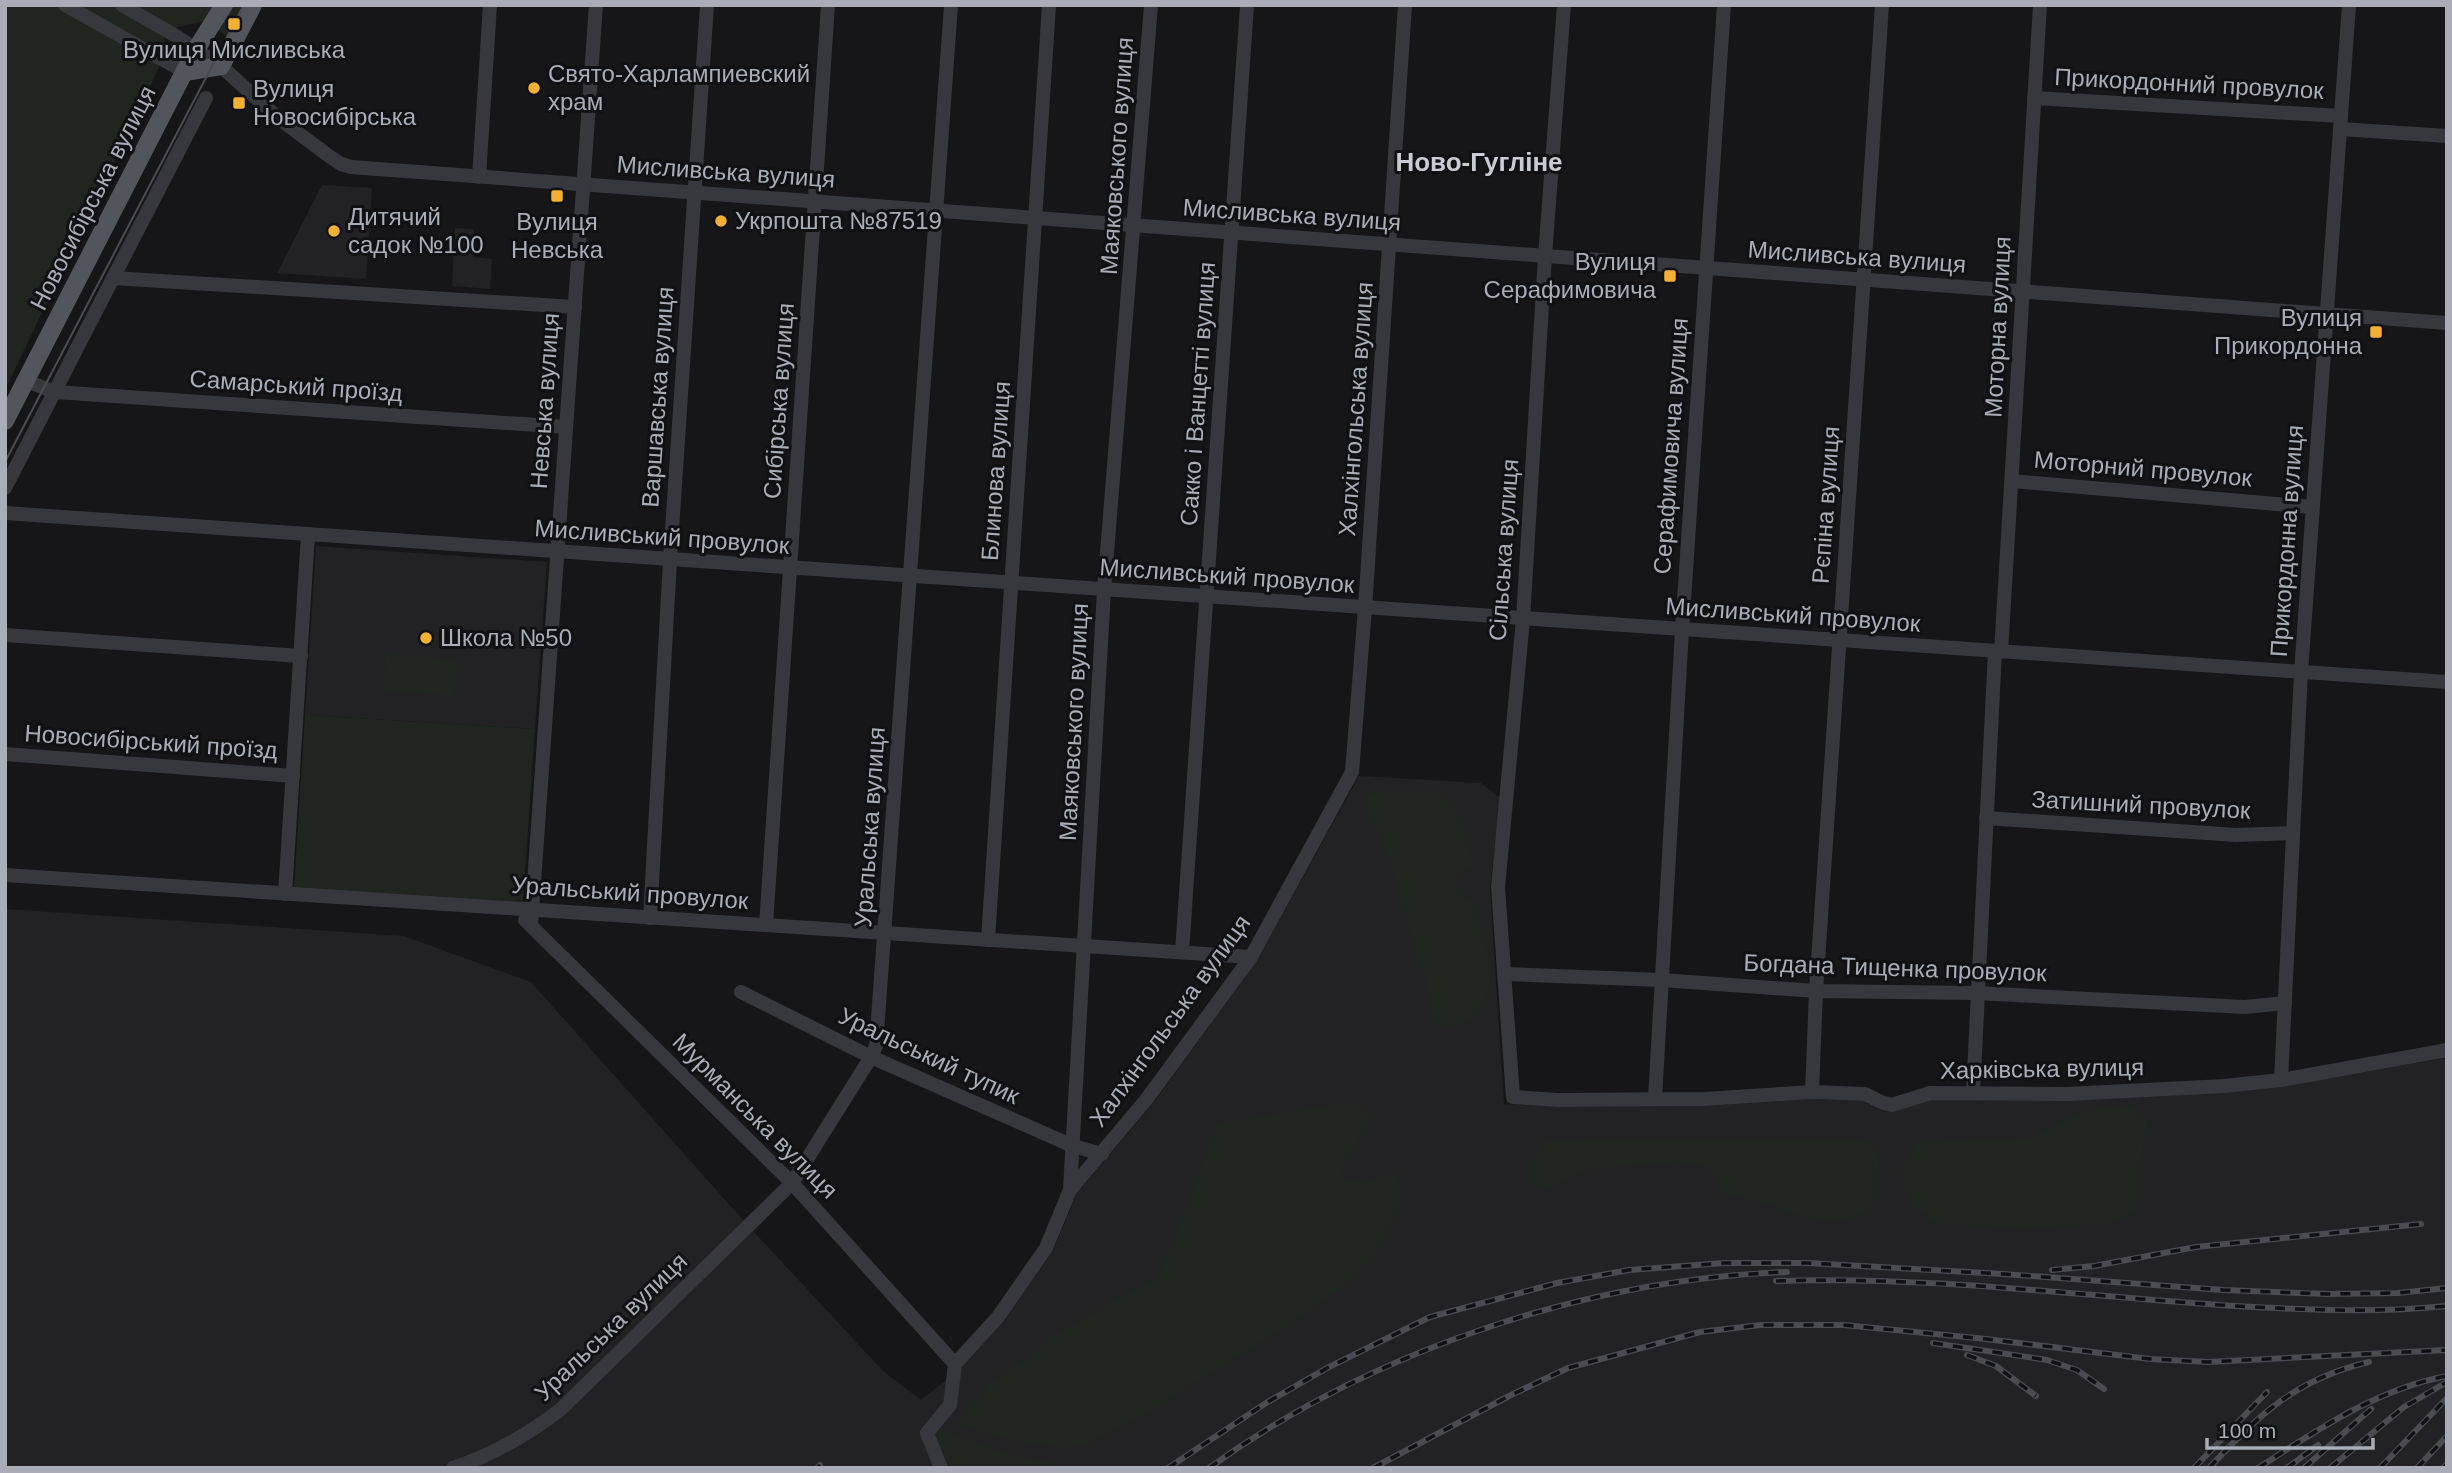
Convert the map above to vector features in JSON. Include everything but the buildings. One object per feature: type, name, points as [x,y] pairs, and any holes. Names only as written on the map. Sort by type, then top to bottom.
[{"type":"main road","name":"Новосибірська вулиця","points":[[5,421],[195,51],[223,5]]},
{"type":"main road","points":[[220,66],[253,5]]},
{"type":"main road","name":"Новосибірська вулиця","points":[[186,72],[220,66]]},
{"type":"street","points":[[65,5],[186,72]]},
{"type":"street","name":"Мисливська вулиця","points":[[122,5],[220,66],[278,118],[341,164],[479,177],[2447,323]]},
{"type":"street","points":[[479,177],[490,5]]},
{"type":"street","name":"Невська вулиця","points":[[531,917],[596,5]]},
{"type":"street","name":"Варшавська вулиця","points":[[650,918],[670,560],[707,5]]},
{"type":"street","name":"Сибірська вулиця","points":[[766,925],[828,5]]},
{"type":"street","name":"Уральська вулиця","points":[[453,1468],[498,1450],[530,1432],[560,1410],[792,1183],[872,1057],[878,1033],[951,5]]},
{"type":"street","name":"Блинова вулиця","points":[[988,940],[1049,5]]},
{"type":"street","name":"Маяковського вулиця","points":[[954,1364],[998,1317],[1046,1248],[1070,1190],[1104,590],[1151,5]]},
{"type":"street","name":"Сакко і Ванцетті вулиця","points":[[1182,953],[1247,5]]},
{"type":"street","name":"Халхінгольська вулиця","points":[[1070,1190],[1146,1100],[1251,957],[1352,772],[1405,5]]},
{"type":"street","name":"Сільська вулиця","points":[[1513,1097],[1498,887],[1523,619],[1545,256],[1564,5]]},
{"type":"street","name":"Серафимовича вулиця","points":[[1655,1099],[1682,630],[1724,5]]},
{"type":"street","name":"Рєпіна вулиця","points":[[1812,1092],[1816,991],[1882,5]]},
{"type":"street","name":"Моторна вулиця","points":[[1973,1093],[1986,818],[2012,481],[2040,5]]},
{"type":"street","name":"Прикордонна вулиця","points":[[2281,1080],[2301,672],[2349,5]]},
{"type":"street","points":[[177,37],[205,34]]},
{"type":"street","points":[[5,488],[206,98]]},
{"type":"street","name":"Прикордонний провулок","points":[[2035,98],[2340,122],[2447,136]]},
{"type":"street","points":[[113,278],[575,307]]},
{"type":"street","name":"Самарський проїзд","points":[[26,381],[55,392],[566,427]]},
{"type":"street","name":"Моторний провулок","points":[[2012,481],[2312,507]]},
{"type":"street","name":"Мисливський провулок","points":[[5,513],[2447,682]]},
{"type":"street","points":[[285,894],[308,535]]},
{"type":"street","points":[[5,635],[300,656]]},
{"type":"street","name":"Новосибірський проїзд","points":[[5,754],[293,776]]},
{"type":"street","name":"Затишний провулок","points":[[1986,818],[2236,835],[2293,833]]},
{"type":"street","name":"Уральський провулок","points":[[5,875],[514,909]]},
{"type":"street","name":"Мурманська вулиця","points":[[514,909],[531,917],[792,1183],[954,1364]]},
{"type":"street","name":"Уральський провулок","points":[[531,917],[650,918],[1251,957]]},
{"type":"street","name":"Богдана Тищенка провулок","points":[[1504,974],[1661,979],[1816,991],[1976,993],[2245,1007],[2285,1003]]},
{"type":"street","name":"Уральський тупик","points":[[741,992],[872,1057],[1073,1146],[1102,1154]]},
{"type":"street","name":"Харківська вулиця","points":[[1513,1097],[1558,1100],[1705,1099],[1812,1092],[1865,1094],[1892,1105],[1930,1093],[2067,1094],[2167,1090],[2281,1080],[2447,1050]]},
{"type":"street","points":[[941,1468],[927,1433],[950,1405],[954,1364]]},
{"type":"shaded area","points":[[5,5],[255,5],[237,43],[204,21],[165,30],[163,59],[5,390]]},
{"type":"shaded area","name":"Дитячий садок №100","points":[[322,185],[372,188],[366,279],[277,273]]},
{"type":"shaded area","points":[[455,228],[474,229],[473,257],[492,259],[490,289],[452,286]]},
{"type":"shaded area","name":"Школа №50","points":[[316,546],[547,562],[535,729],[305,715]]},
{"type":"shaded area","points":[[386,654],[458,659],[455,696],[383,691]]},
{"type":"shaded area","points":[[305,715],[535,729],[523,902],[294,887]]},
{"type":"shaded area","points":[[1359,776],[1481,783],[1500,798],[1490,888],[1504,1104],[1558,1107],[1705,1106],[1812,1099],[1863,1101],[1878,1109],[1892,1111],[1931,1099],[2067,1100],[2225,1092],[2282,1086],[2447,1058],[2447,1468],[5,1468],[5,909],[404,936],[531,982],[743,1220],[883,1371],[921,1400],[954,1374],[1004,1321],[1053,1251],[1077,1193],[1152,1105],[1258,959]]},
{"type":"shaded area","points":[[1384,791],[1439,792],[1459,814],[1469,842],[1473,867],[1459,874],[1455,885],[1461,897],[1471,898],[1487,945],[1490,979],[1481,1009],[1466,1022],[1437,1027],[1426,995],[1426,974],[1415,954],[1391,865],[1365,803],[1366,794]]},
{"type":"shaded area","points":[[1351,1102],[1374,1114],[1341,1170],[1347,1178],[1364,1183],[1398,1171],[1401,1206],[1380,1248],[1343,1287],[1281,1330],[1128,1424],[1086,1446],[1064,1448],[1024,1443],[956,1424],[988,1383],[1031,1358],[1057,1332],[1155,1280],[1168,1253],[1217,1123]]},
{"type":"shaded area","points":[[2130,1105],[2147,1120],[2135,1212],[2112,1223],[2022,1229],[1936,1223],[1911,1204],[1901,1183],[1903,1164],[1917,1143],[2035,1137],[2078,1114],[2103,1107]]},
{"type":"shaded area","points":[[1864,1139],[1879,1152],[1877,1185],[1869,1213],[1836,1221],[1807,1218],[1760,1202],[1723,1194],[1709,1167],[1678,1162],[1592,1169],[1544,1189],[1531,1181],[1532,1158],[1546,1141]]},
{"type":"shaded area","points":[[939,1428],[995,1449],[1054,1463],[1047,1468],[947,1468],[936,1438]]},
{"type":"tram line","points":[[5,462],[244,5]]},
{"type":"railway","points":[[2052,1270],[2094,1266],[2196,1247],[2421,1224]]},
{"type":"railway","points":[[1168,1468],[1266,1403],[1327,1368],[1430,1317],[1557,1283],[1629,1270],[1724,1263],[1808,1263],[2223,1290],[2328,1294],[2398,1293],[2447,1288]]},
{"type":"railway","points":[[1209,1468],[1272,1426],[1340,1389],[1410,1356],[1484,1329],[1559,1306],[1635,1289],[1711,1278],[1787,1272]]},
{"type":"railway","points":[[1776,1281],[1948,1284],[2288,1309],[2367,1310],[2447,1306]]},
{"type":"railway","points":[[1373,1468],[1568,1368],[1700,1332],[1760,1325],[1844,1325],[2150,1359],[2208,1362],[2447,1350]]},
{"type":"railway","points":[[1933,1343],[2047,1360],[2077,1370],[2104,1389]]},
{"type":"railway","points":[[1967,1355],[1996,1366],[2036,1396]]},
{"type":"railway","points":[[2209,1468],[2262,1416],[2299,1389],[2343,1369],[2369,1362]]},
{"type":"railway","points":[[2258,1468],[2325,1426],[2372,1401],[2421,1382],[2447,1376]]},
{"type":"railway","points":[[2330,1468],[2404,1407],[2447,1382]]},
{"type":"railway","points":[[2194,1468],[2267,1392]]},
{"type":"railway","points":[[2380,1468],[2447,1398]]},
{"type":"railway","points":[[2304,1468],[2371,1409]]},
{"type":"railway","points":[[2417,1468],[2447,1436]]},
{"type":"railway","points":[[2287,1468],[2318,1445]]},
{"type":"railway","points":[[2443,1468],[2447,1464]]},
{"type":"railway","points":[[817,1468],[820,1465]]},
{"type":"place","name":"Вулиця Мисливська","points":[[234,24]]},
{"type":"place","name":"Свято-Харлампиевский храм","points":[[534,88]]},
{"type":"place","name":"Вулиця Новосибірська","points":[[239,103]]},
{"type":"place","name":"Вулиця Невська","points":[[557,196]]},
{"type":"place","name":"Укрпошта №87519","points":[[721,221]]},
{"type":"place","name":"Дитячий садок №100","points":[[334,231]]},
{"type":"place","name":"Вулиця Серафимовича","points":[[1670,276]]},
{"type":"place","name":"Вулиця Прикордонна","points":[[2376,332]]},
{"type":"place","name":"Школа №50","points":[[426,638]]},
{"type":"district","name":"Ново-Гугліне","points":[[1479,162]]}]
